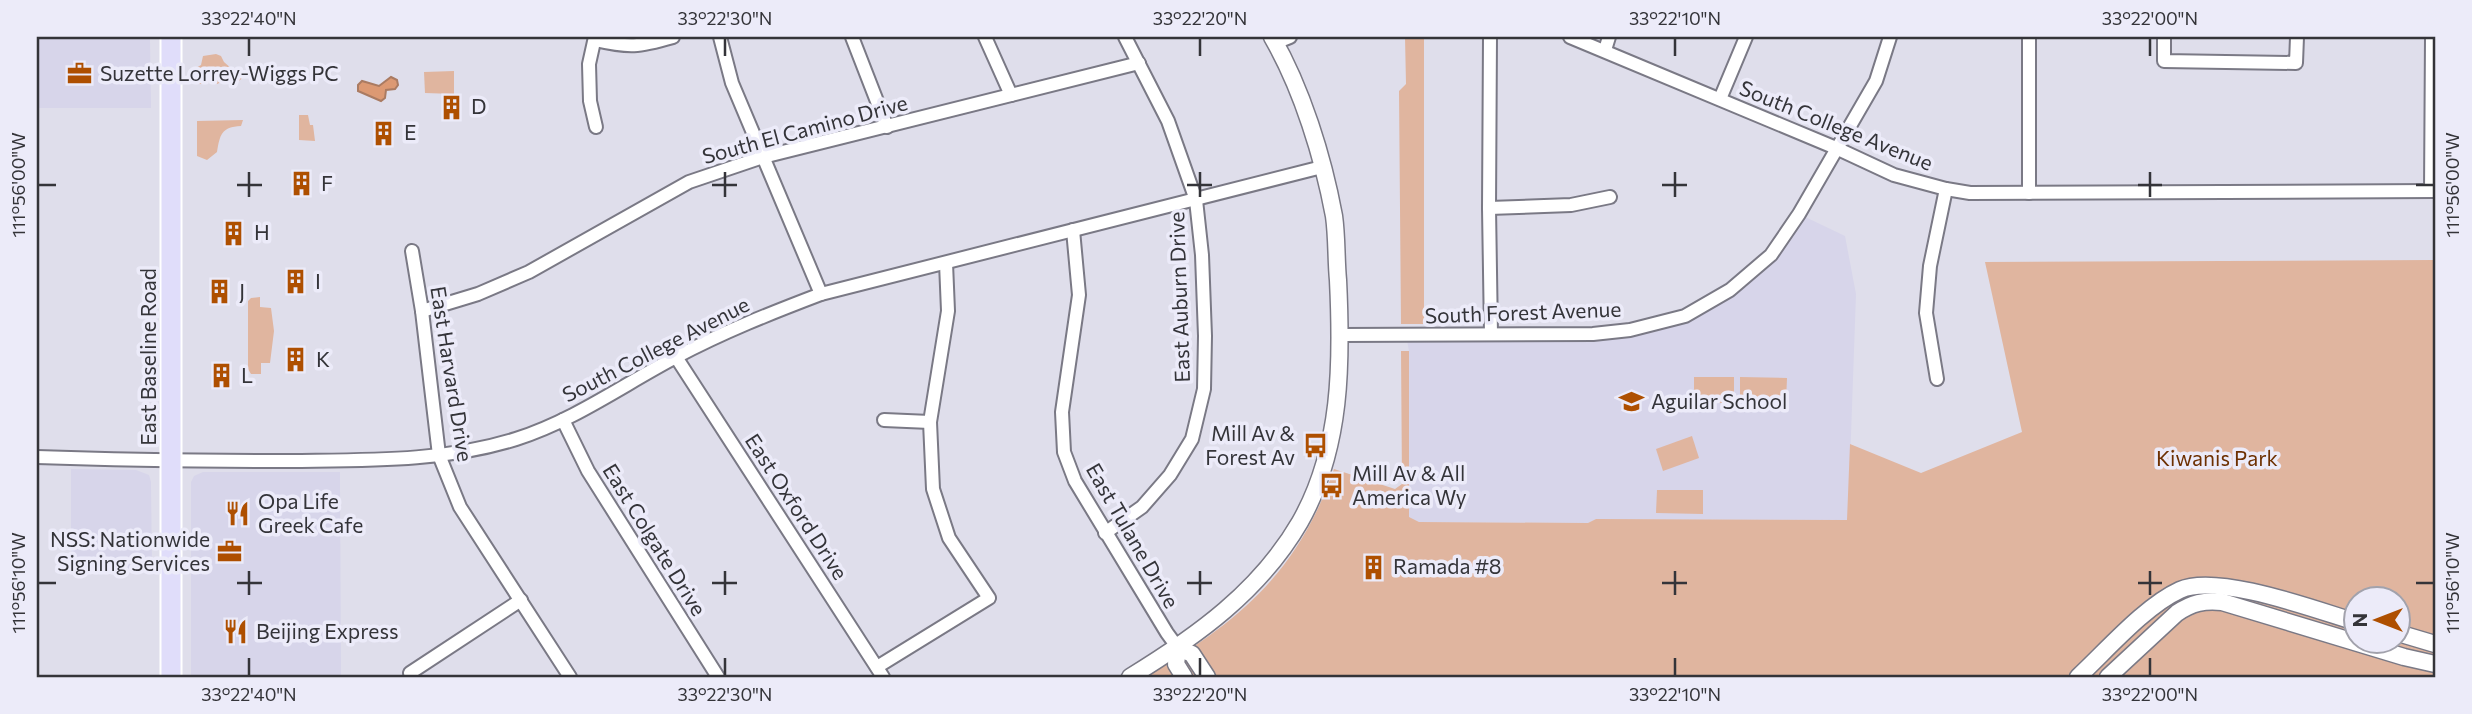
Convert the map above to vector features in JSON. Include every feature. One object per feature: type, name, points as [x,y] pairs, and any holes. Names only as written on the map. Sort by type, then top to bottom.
[{"type":"main road","name":"East Baseline Road","points":[[170,37],[171,677]]},
{"type":"street","points":[[596,127],[590,101],[589,64],[595,39],[641,47],[673,37]]},
{"type":"street","points":[[720,37],[732,83],[821,294]]},
{"type":"street","points":[[852,37],[887,127]]},
{"type":"street","points":[[985,37],[1010,94]]},
{"type":"street","name":"East Auburn Drive","points":[[1105,533],[1142,507],[1170,475],[1192,439],[1204,390],[1202,255],[1196,201],[1168,121],[1125,37]]},
{"type":"street","points":[[1490,37],[1491,334]]},
{"type":"street","name":"South College Avenue","points":[[1570,37],[1836,148],[1894,175],[1946,189],[1970,193],[2433,191]]},
{"type":"street","points":[[1605,50],[1609,37]]},
{"type":"street","points":[[1720,99],[1746,37]]},
{"type":"street","name":"South Forest Avenue","points":[[1340,335],[1593,334],[1630,330],[1685,316],[1697,310],[1730,290],[1770,255],[1799,214],[1876,81],[1890,37]]},
{"type":"street","points":[[2029,37],[2029,193]]},
{"type":"street","points":[[2164,37],[2164,61],[2297,63],[2297,37]]},
{"type":"street","points":[[2432,37],[2433,191]]},
{"type":"street","points":[[1130,677],[1178,648],[1219,616],[1251,586],[1300,522],[1318,483],[1331,442],[1338,401],[1340,335],[1334,218],[1303,103],[1279,39]]},
{"type":"street","name":"South El Camino Drive","points":[[422,311],[478,294],[529,272],[689,182],[763,157],[1139,63]]},
{"type":"street","name":"South College Avenue","points":[[37,457],[386,460],[439,456],[502,443],[563,420],[676,357],[744,323],[821,294],[1322,167]]},
{"type":"street","points":[[1937,379],[1926,313],[1930,266],[1946,189]]},
{"type":"street","points":[[1489,208],[1571,205],[1610,197]]},
{"type":"street","name":"East Tulane Drive","points":[[1073,230],[1079,295],[1062,412],[1064,452],[1076,481],[1105,533],[1178,648]]},
{"type":"street","name":"East Harvard Drive","points":[[412,251],[439,456],[460,507],[570,677]]},
{"type":"street","points":[[880,672],[989,598],[949,538],[933,489],[930,422],[948,311],[946,263]]},
{"type":"street","name":"East Oxford Drive","points":[[676,357],[880,672]]},
{"type":"street","name":"East Colgate Drive","points":[[563,420],[587,471],[718,677]]},
{"type":"street","points":[[884,420],[930,422]]},
{"type":"street","points":[[2078,677],[2152,608],[2192,585],[2221,586],[2342,618]]},
{"type":"street","points":[[412,677],[410,673],[521,600]]},
{"type":"street","points":[[2276,619],[2281,600]]},
{"type":"street","points":[[2108,677],[2177,613],[2188,606],[2206,601],[2222,602],[2435,664]]},
{"type":"street","points":[[2412,638],[2435,644]]},
{"type":"street","points":[[1178,648],[1176,664],[1184,677]]},
{"type":"street","points":[[1178,648],[1192,654],[1208,677]]},
{"type":"shaded area","points":[[37,37],[150,37],[151,108],[37,108]]},
{"type":"shaded area","points":[[391,77],[397,80],[398,85],[395,89],[386,90],[385,98],[381,101],[358,91],[358,85],[362,81],[379,86]]},
{"type":"shaded area","name":"Aguilar School","points":[[1799,214],[1845,236],[1856,294],[1848,520],[1596,519],[1588,523],[1419,522],[1409,518],[1409,351],[1406,335],[1593,334],[1685,316],[1770,255]]},
{"type":"shaded area","points":[[71,469],[136,470],[149,475],[152,570],[71,568]]},
{"type":"shaded area","points":[[203,472],[340,472],[341,677],[191,677],[191,482],[194,476]]},
{"type":"green space","points":[[1405,37],[1424,37],[1424,324],[1401,324],[1399,91],[1406,84]]},
{"type":"green space","points":[[216,54],[242,78],[237,83],[228,79],[217,84],[210,80],[207,84],[197,84],[196,68],[201,65],[203,56]]},
{"type":"green space","points":[[454,71],[454,94],[425,93],[424,72]]},
{"type":"green space","points":[[299,115],[308,115],[310,125],[313,125],[315,141],[299,140]]},
{"type":"green space","points":[[243,120],[241,126],[225,130],[217,152],[207,160],[197,156],[197,121]]},
{"type":"green space","name":"Kiwanis Park","points":[[2435,260],[2435,677],[1146,677],[1209,636],[1261,592],[1283,567],[1302,538],[1334,469],[1395,489],[1402,484],[1401,351],[1409,351],[1409,517],[1419,522],[1588,523],[1596,519],[1847,520],[1850,444],[1921,473],[2022,432],[1985,262]]},
{"type":"green space","points":[[260,297],[260,307],[271,308],[274,331],[270,363],[261,363],[261,374],[251,374],[248,369],[248,301]]},
{"type":"green space","points":[[1694,377],[1734,377],[1734,403],[1694,403]]},
{"type":"green space","points":[[1740,377],[1787,378],[1786,401],[1740,401]]},
{"type":"green space","points":[[1692,436],[1699,458],[1663,471],[1656,449]]},
{"type":"green space","points":[[1657,490],[1703,490],[1703,514],[1656,513]]},
{"type":"place","name":"Suzette Lorrey-Wiggs PC","points":[[80,74]]},
{"type":"place","name":"D","points":[[451,107]]},
{"type":"place","name":"E","points":[[384,133]]},
{"type":"place","name":"F","points":[[301,184]]},
{"type":"place","name":"H","points":[[234,233]]},
{"type":"place","name":"I","points":[[295,282]]},
{"type":"place","name":"J","points":[[219,292]]},
{"type":"place","name":"K","points":[[296,360]]},
{"type":"place","name":"L","points":[[221,376]]},
{"type":"place","name":"Aguilar School","points":[[1631,402]]},
{"type":"place","name":"Mill Av & Forest Av","points":[[1315,446]]},
{"type":"place","name":"Mill Av & All America Wy","points":[[1332,486]]},
{"type":"place","name":"Opa Life Greek Cafe","points":[[238,514]]},
{"type":"place","name":"NSS: Nationwide Signing Services","points":[[230,552]]},
{"type":"place","name":"Ramada #8","points":[[1373,567]]},
{"type":"place","name":"Beijing Express","points":[[236,632]]}]
